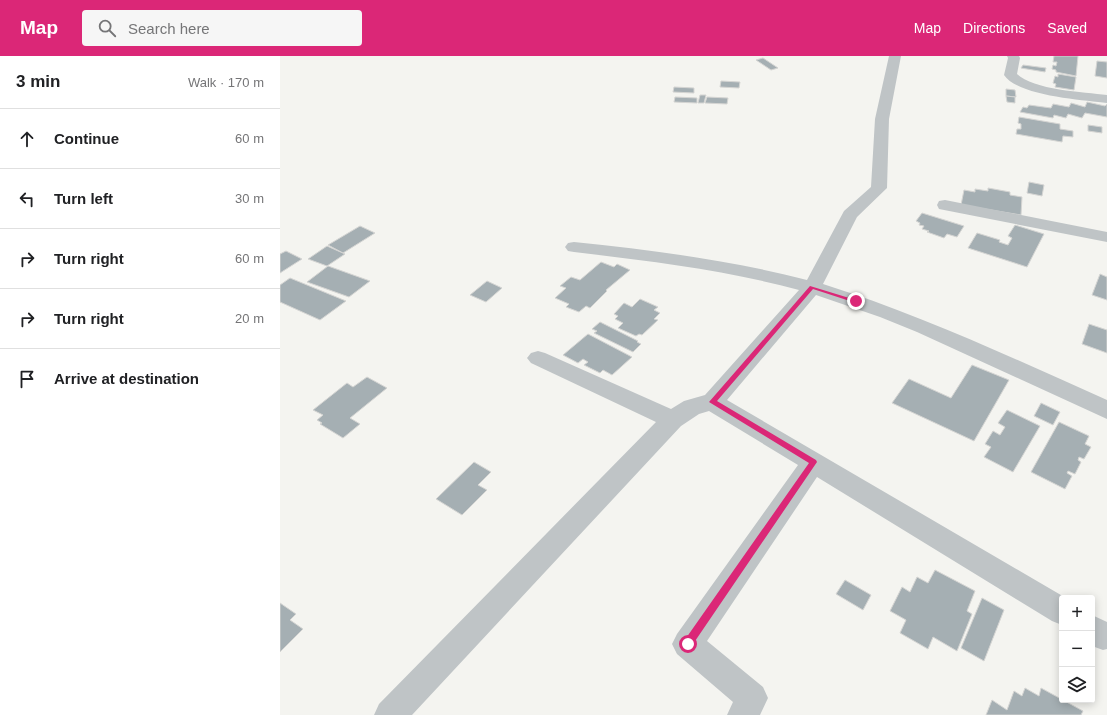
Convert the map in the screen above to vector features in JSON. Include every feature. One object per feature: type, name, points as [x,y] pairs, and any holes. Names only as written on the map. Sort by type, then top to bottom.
[{"type":"street","points":[[390,715],[673,420],[692,407],[712,402],[812,287],[850,215],[879,188],[882,119],[895,56]]},
{"type":"street","points":[[1013,56],[1010,75],[1016,82],[1026,86],[1107,99]]},
{"type":"street","points":[[945,205],[1107,237]]},
{"type":"street","points":[[574,247],[665,258],[742,270],[812,287],[913,322],[1107,410]]},
{"type":"street","points":[[538,358],[673,420]]},
{"type":"street","points":[[712,402],[1059,609]]},
{"type":"street","points":[[743,715],[752,698],[688,644],[814,462]]},
{"type":"building","points":[[1054,56],[1078,56],[1076,76],[1056,72],[1056,70],[1052,69],[1053,65],[1056,66],[1057,62],[1053,62]]},
{"type":"building","points":[[763,58],[778,68],[771,70],[756,60]]},
{"type":"building","points":[[1097,61],[1107,62],[1107,78],[1095,76]]},
{"type":"building","points":[[1023,65],[1046,68],[1045,72],[1021,68]]},
{"type":"building","points":[[1058,74],[1076,77],[1074,90],[1055,87],[1056,84],[1053,83],[1055,76],[1058,77]]},
{"type":"building","points":[[721,81],[740,82],[739,88],[720,87]]},
{"type":"building","points":[[674,87],[694,88],[694,93],[673,92]]},
{"type":"building","points":[[1006,89],[1015,90],[1016,97],[1006,96]]},
{"type":"building","points":[[700,95],[706,95],[704,103],[698,103]]},
{"type":"building","points":[[1006,96],[1015,97],[1015,103],[1007,102]]},
{"type":"building","points":[[675,97],[697,98],[697,103],[674,102]]},
{"type":"building","points":[[707,97],[728,98],[727,104],[705,103]]},
{"type":"building","points":[[1087,102],[1105,106],[1107,104],[1107,117],[1085,113],[1082,118],[1068,114],[1066,118],[1054,115],[1053,118],[1020,112],[1023,107],[1027,108],[1029,105],[1051,108],[1053,104],[1069,107],[1071,103],[1085,107]]},
{"type":"building","points":[[1019,117],[1060,124],[1060,129],[1073,131],[1073,137],[1063,136],[1062,142],[1016,134],[1017,129],[1021,129],[1021,124],[1018,123]]},
{"type":"building","points":[[1088,125],[1102,127],[1102,133],[1088,131]]},
{"type":"building","points":[[1029,182],[1044,185],[1042,196],[1027,193]]},
{"type":"building","points":[[988,188],[1010,192],[1010,195],[1022,197],[1021,215],[961,205],[964,190],[975,192],[975,189],[988,191]]},
{"type":"building","points":[[922,213],[964,226],[957,237],[947,234],[944,238],[922,229],[924,226],[919,225],[920,223],[916,221]]},
{"type":"building","points":[[1015,225],[1044,234],[1027,267],[968,248],[977,233],[1000,240],[999,242],[1008,245],[1012,238],[1008,236]]},
{"type":"building","points":[[360,226],[375,233],[343,253],[328,245]]},
{"type":"building","points":[[327,246],[345,254],[327,266],[308,259]]},
{"type":"building","points":[[286,251],[302,259],[280,273],[280,254]]},
{"type":"building","points":[[601,262],[614,267],[617,264],[630,270],[606,290],[607,291],[590,308],[586,306],[579,312],[566,307],[569,304],[555,298],[566,288],[560,286],[571,277],[580,280]]},
{"type":"building","points":[[328,266],[370,281],[349,297],[307,282]]},
{"type":"building","points":[[1100,274],[1107,277],[1107,300],[1092,295]]},
{"type":"building","points":[[290,278],[346,301],[320,320],[280,302],[280,285]]},
{"type":"building","points":[[487,281],[502,288],[486,302],[470,295]]},
{"type":"building","points":[[640,299],[658,307],[654,310],[660,313],[654,319],[658,320],[642,335],[639,334],[636,336],[618,328],[623,323],[615,319],[618,316],[614,314],[624,303],[632,307]]},
{"type":"building","points":[[600,322],[638,341],[637,342],[641,344],[633,352],[594,333],[597,331],[592,329]]},
{"type":"building","points":[[1089,324],[1107,330],[1107,353],[1082,344]]},
{"type":"building","points":[[588,334],[632,357],[612,375],[603,370],[600,373],[584,365],[588,362],[583,359],[578,363],[563,355]]},
{"type":"building","points":[[972,365],[1009,380],[974,441],[892,403],[909,379],[951,398]]},
{"type":"building","points":[[367,377],[387,388],[350,418],[360,424],[343,438],[320,424],[322,423],[317,420],[323,415],[313,410],[347,383],[353,387]]},
{"type":"building","points":[[1041,403],[1060,412],[1053,425],[1034,416]]},
{"type":"building","points":[[1007,410],[1040,426],[1013,472],[984,457],[991,447],[985,444],[993,431],[1000,435],[1005,427],[998,423]]},
{"type":"building","points":[[1059,422],[1089,436],[1085,444],[1091,447],[1084,459],[1079,457],[1078,460],[1081,462],[1075,474],[1068,471],[1067,473],[1072,476],[1065,489],[1031,472]]},
{"type":"building","points":[[474,462],[491,472],[478,485],[487,490],[462,515],[436,499]]},
{"type":"building","points":[[935,570],[975,591],[967,611],[972,614],[957,651],[933,637],[928,649],[900,633],[906,620],[890,611],[902,587],[910,592],[917,577],[928,583]]},
{"type":"building","points":[[845,580],[871,595],[863,610],[836,594]]},
{"type":"building","points":[[982,598],[1004,610],[984,661],[961,648]]},
{"type":"building","points":[[280,603],[296,614],[290,620],[303,629],[280,652]]},
{"type":"building","points":[[1025,688],[1039,696],[1041,688],[1059,698],[1059,703],[1068,703],[1083,711],[1081,715],[986,715],[992,700],[1007,710],[1014,691],[1022,696]]},
{"type":"route","points":[[688,644],[814,462],[712,402],[812,287],[856,301]]}]
